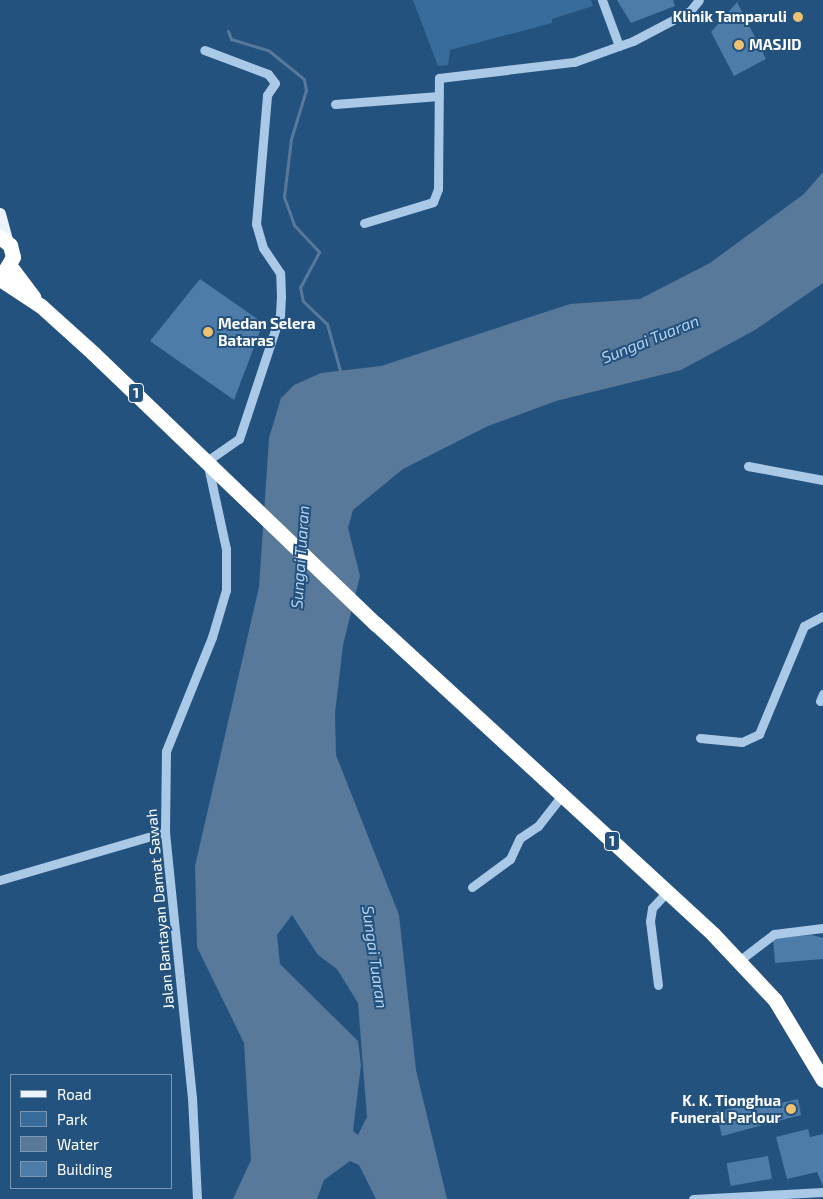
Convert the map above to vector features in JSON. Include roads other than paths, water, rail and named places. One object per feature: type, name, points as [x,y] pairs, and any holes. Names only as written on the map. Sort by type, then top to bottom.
[{"type":"highway","name":"1","points":[[4,239],[12,250],[5,270],[41,306],[207,461],[376,624],[740,960],[775,1000],[823,1080]]},
{"type":"highway","name":"1","points":[[0,279],[41,306]]},
{"type":"main road","points":[[0,214],[4,239]]},
{"type":"street","points":[[602,0],[619,46]]},
{"type":"street","points":[[364,223],[424,208],[433,202],[438,189],[439,78],[574,62],[619,46],[690,11],[699,0]]},
{"type":"street","points":[[204,50],[268,74],[275,82],[267,95],[256,224],[262,248],[280,273],[281,296],[280,314],[239,439],[207,461]]},
{"type":"street","points":[[335,104],[439,96]]},
{"type":"street","name":"Jalan Bantayan Damat Sawah","points":[[197,1199],[192,1098],[164,832],[166,751],[212,637],[226,590],[226,549],[207,461]]},
{"type":"street","points":[[748,466],[823,480]]},
{"type":"street","points":[[700,738],[742,742],[759,734],[804,626],[823,616]]},
{"type":"street","points":[[472,887],[510,859],[520,838],[538,826],[562,795]]},
{"type":"street","points":[[0,880],[164,832]]},
{"type":"street","points":[[658,984],[650,921],[652,908],[666,892]]},
{"type":"street","points":[[740,960],[774,934],[823,928]]},
{"type":"street","points":[[692,1199],[823,1192]]},
{"type":"water","name":"Sungai Tuaran","points":[[823,172],[823,283],[755,330],[681,370],[556,401],[488,426],[403,469],[353,510],[348,528],[360,576],[343,645],[335,713],[336,755],[399,915],[416,1070],[447,1199],[376,1199],[359,1165],[350,1161],[324,1180],[317,1199],[233,1199],[251,1160],[244,1043],[197,947],[195,866],[259,587],[269,438],[281,398],[294,385],[321,373],[381,366],[570,304],[640,299],[710,263],[804,194]],"holes":[[[292,915],[318,955],[337,969],[358,1003],[367,1117],[358,1135],[353,1131],[361,1065],[358,1041],[280,964],[277,935]]]},
{"type":"waterway","points":[[228,31],[231,39],[268,50],[304,79],[306,90],[291,139],[284,197],[294,225],[319,252],[300,287],[303,301],[327,324],[341,374]]},
{"type":"place","name":"Klinik Tamparuli","points":[[798,17]]},
{"type":"place","name":"MASJID","points":[[739,45]]},
{"type":"place","name":"Medan Selera Bataras","points":[[208,332]]},
{"type":"place","name":"K. K. Tionghua Funeral Parlour","points":[[791,1109]]}]
